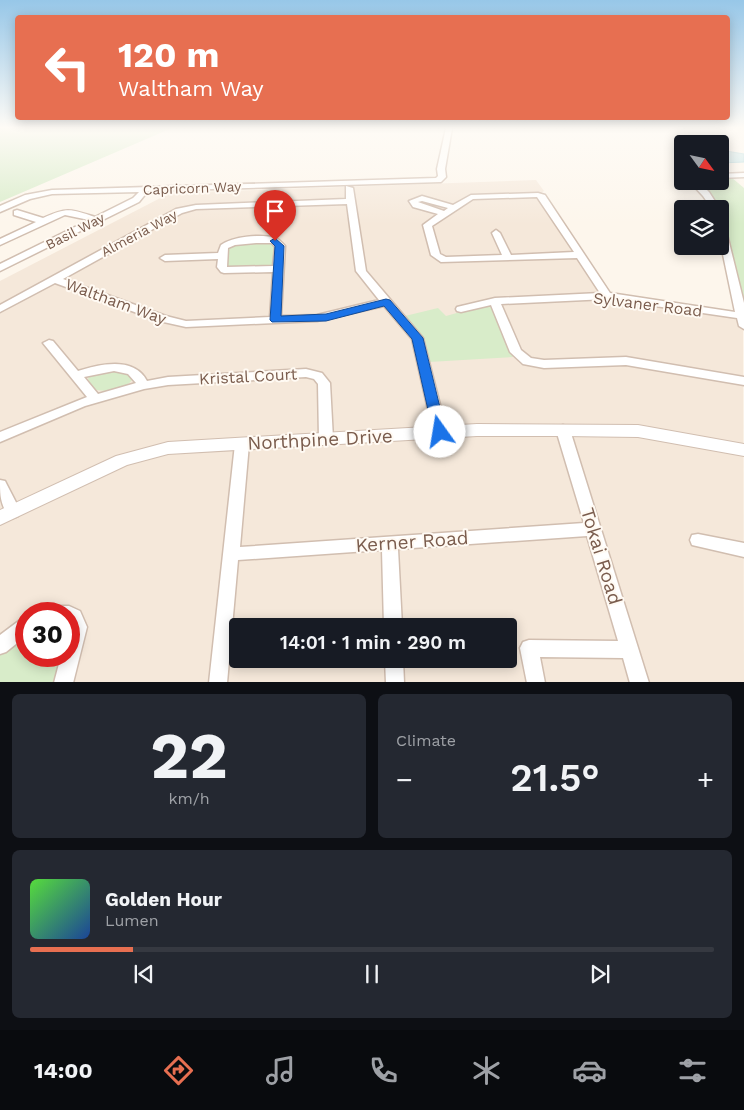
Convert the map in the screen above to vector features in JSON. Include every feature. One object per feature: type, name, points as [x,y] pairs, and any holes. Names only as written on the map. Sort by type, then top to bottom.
[{"type":"street","name":"Capricorn Way","points":[[0,209],[41,194],[438,180],[442,177],[443,160]]},
{"type":"street","points":[[729,176],[744,175]]},
{"type":"street","points":[[349,188],[360,270],[366,280],[417,338],[440,432]]},
{"type":"street","name":"Basil Way","points":[[0,268],[136,200],[146,189]]},
{"type":"street","points":[[702,190],[710,200]]},
{"type":"street","points":[[580,255],[448,260],[438,258],[436,255],[427,226],[443,213],[471,197],[538,195],[542,197],[607,296]]},
{"type":"street","points":[[443,213],[416,204],[413,201],[422,198],[453,207]]},
{"type":"street","name":"Almeria Way","points":[[0,309],[170,214],[184,209],[351,201]]},
{"type":"street","points":[[2,239],[67,212],[96,220]]},
{"type":"street","points":[[16,213],[43,221]]},
{"type":"street","points":[[496,233],[508,258]]},
{"type":"street","points":[[275,320],[280,246],[275,241],[232,242],[225,246],[222,267],[227,271],[278,269]]},
{"type":"street","points":[[728,255],[743,321]]},
{"type":"street","points":[[165,258],[223,256]]},
{"type":"street","name":"Waltham Way","points":[[54,279],[170,322],[194,324],[326,317],[386,302]]},
{"type":"street","name":"Sylvaner Road","points":[[461,309],[495,300],[607,296],[743,321]]},
{"type":"street","points":[[495,300],[516,352],[527,361],[544,364],[626,361],[744,381]]},
{"type":"street","points":[[50,343],[94,398]]},
{"type":"street","points":[[76,376],[100,368],[122,368],[139,376],[143,385]]},
{"type":"street","name":"Kristal Court","points":[[0,437],[94,398],[143,385],[168,381],[306,373],[315,374],[324,383],[326,439]]},
{"type":"street","name":"Northpine Drive","points":[[6,515],[107,466],[136,455],[168,448],[477,430],[563,430],[638,431],[744,450]]},
{"type":"street","name":"Tokai Road","points":[[563,430],[640,682]]},
{"type":"street","points":[[218,682],[242,444]]},
{"type":"street","points":[[0,485],[6,515]]},
{"type":"street","name":"Kerner Road","points":[[231,554],[593,529]]},
{"type":"street","points":[[698,540],[744,550]]},
{"type":"street","points":[[390,543],[393,618]]},
{"type":"street","points":[[0,646],[15,634]]},
{"type":"street","points":[[536,682],[529,648],[630,650]]},
{"type":"street","points":[[63,682],[67,667]]},
{"type":"street","points":[[394,668],[395,682]]},
{"type":"shaded area","points":[[536,180],[544,191],[538,195],[606,296],[743,316],[744,682],[0,682],[0,281],[170,193]]},
{"type":"green space","points":[[0,160],[98,160],[0,202]]},
{"type":"green space","points":[[729,177],[744,188],[744,306],[729,241],[729,200],[714,200],[705,190],[729,190]]},
{"type":"green space","points":[[273,243],[275,246],[274,264],[272,266],[226,266],[229,248],[232,245]]},
{"type":"green space","points":[[485,305],[494,309],[513,357],[429,362],[421,336],[405,316],[438,308],[446,316]]},
{"type":"green space","points":[[108,371],[118,371],[130,376],[132,380],[114,390],[103,391],[93,389],[88,379],[89,377]]},
{"type":"green space","points":[[15,642],[15,667],[60,667],[56,682],[0,682],[0,654]]},
{"type":"water","points":[[729,160],[744,160],[744,162],[729,163]]},
{"type":"route","points":[[275,241],[280,246],[275,320],[326,317],[386,302],[420,344],[440,432]]}]
